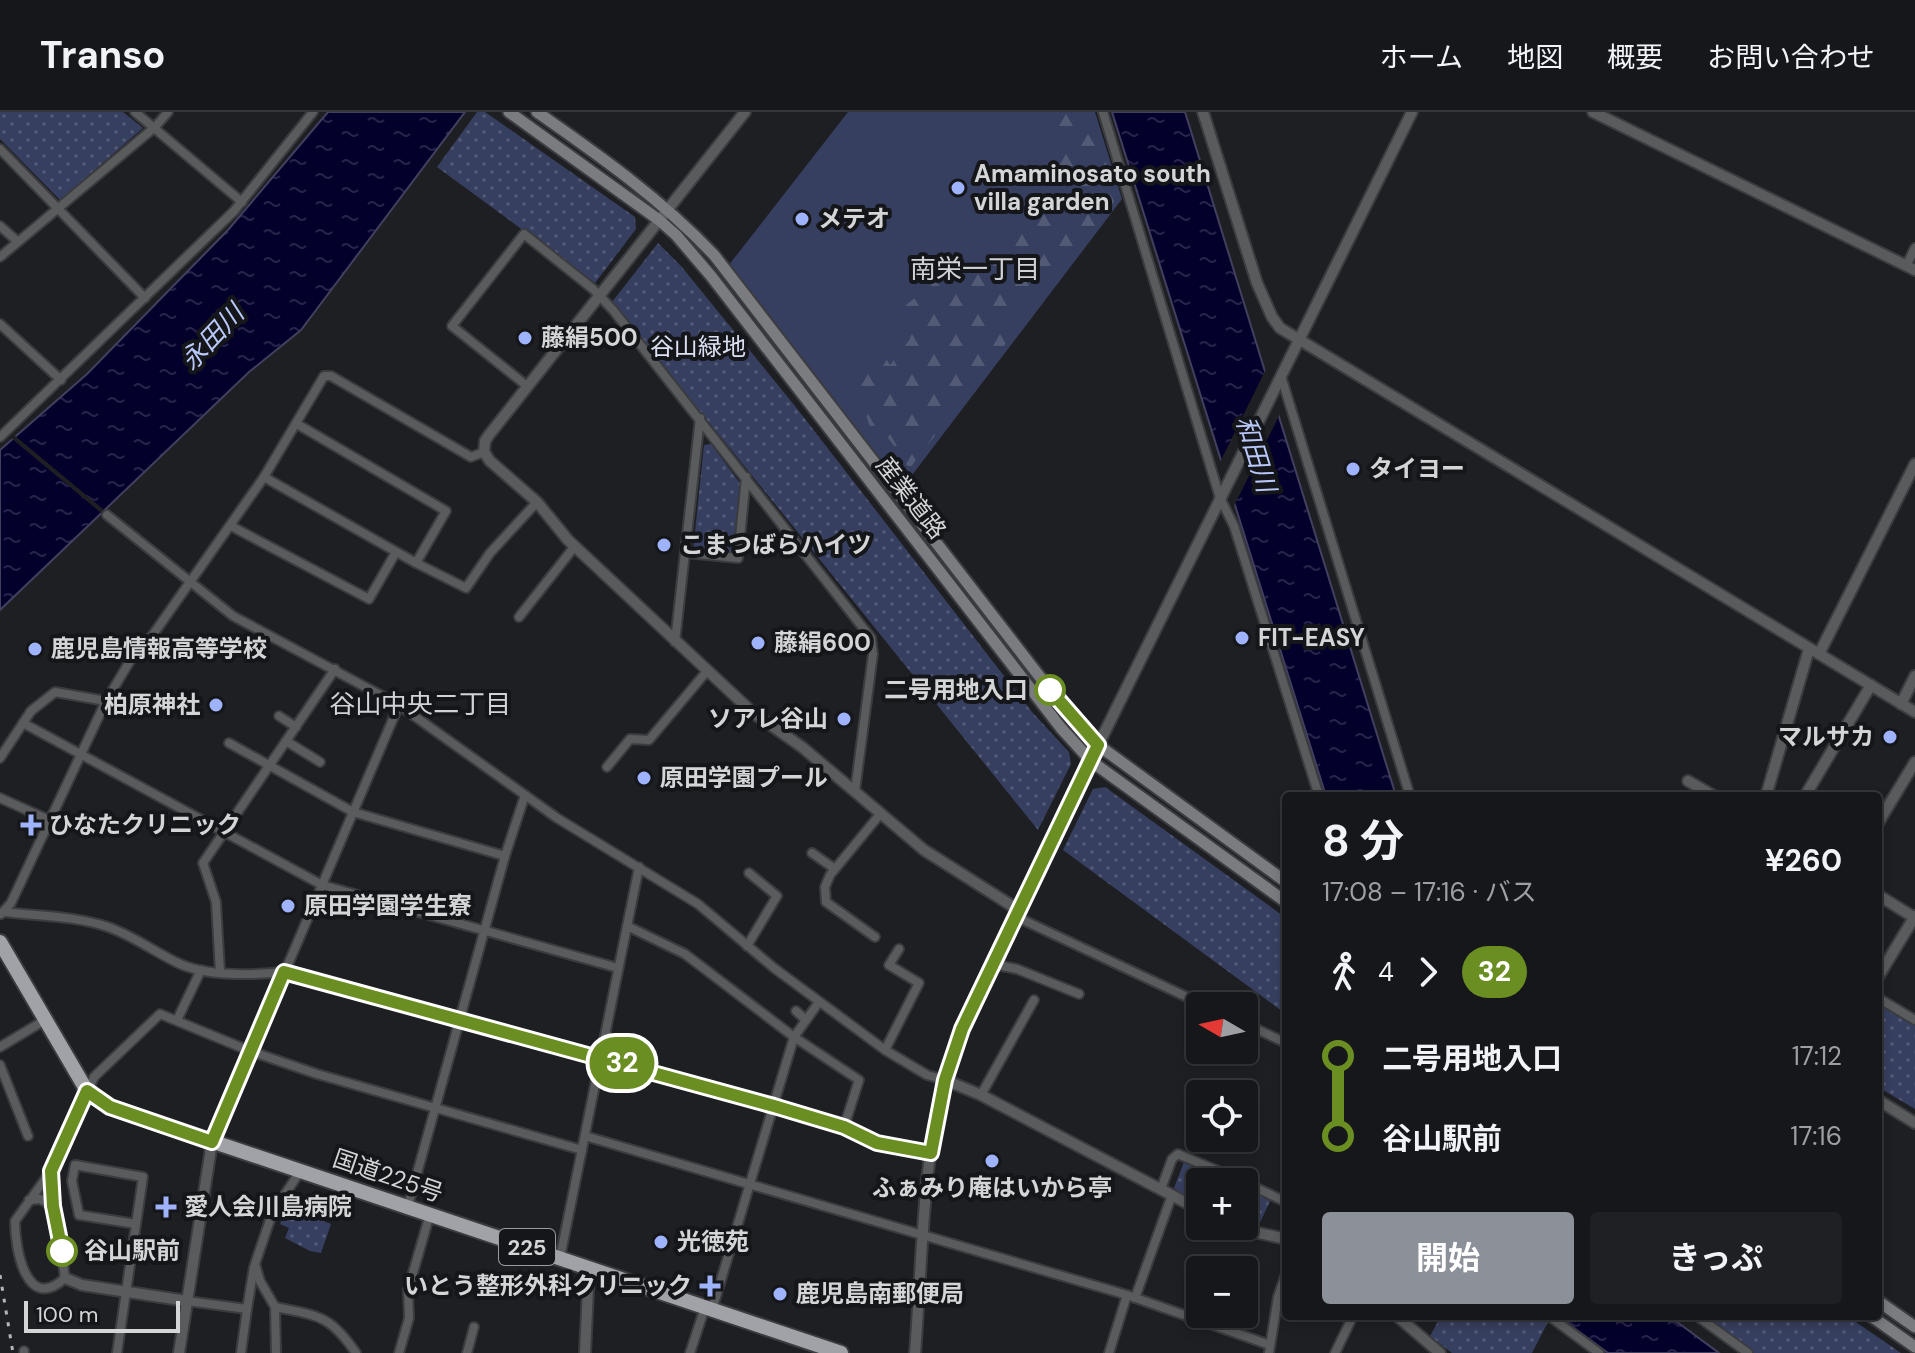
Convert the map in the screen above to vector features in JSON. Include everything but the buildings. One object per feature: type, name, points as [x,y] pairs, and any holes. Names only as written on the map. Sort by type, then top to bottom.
[{"type":"highway","name":"国道225号","points":[[0,942],[87,1091],[110,1107],[841,1353]]},
{"type":"main road","name":"産業道路","points":[[509,112],[676,235],[1042,703],[1091,761],[1282,899]]},
{"type":"main road","name":"産業道路","points":[[537,112],[668,209],[714,255],[1038,675],[1098,745],[1282,879]]},
{"type":"main road","points":[[51,1171],[87,1091]]},
{"type":"main road","points":[[1882,1304],[1915,1327]]},
{"type":"main road","points":[[1877,1320],[1915,1347]]},
{"type":"street","points":[[135,112],[242,202]]},
{"type":"street","points":[[0,257],[155,127],[168,112]]},
{"type":"street","points":[[2,432],[61,380],[242,202],[313,112]]},
{"type":"street","points":[[745,112],[527,386],[485,441],[484,452],[675,643],[752,712],[802,747],[946,866],[1017,909],[1021,919],[1186,997]]},
{"type":"street","points":[[1103,112],[1220,498],[1234,526],[1318,792]]},
{"type":"street","points":[[1203,112],[1257,283],[1280,328],[1915,712]]},
{"type":"street","points":[[915,1353],[931,1153],[945,1080],[962,1029],[1017,909],[1412,112]]},
{"type":"street","points":[[1593,112],[1911,268],[1915,248]]},
{"type":"street","points":[[0,149],[145,298]]},
{"type":"street","points":[[0,226],[17,241]]},
{"type":"street","points":[[527,386],[452,326],[524,234],[600,297],[700,418],[873,642],[855,791]]},
{"type":"street","points":[[0,324],[61,380]]},
{"type":"street","points":[[2,913],[11,903],[106,701],[133,656],[152,636],[231,526],[327,374],[471,457],[484,452]]},
{"type":"street","points":[[1280,378],[1409,792]]},
{"type":"street","points":[[675,643],[700,418]]},
{"type":"street","points":[[297,424],[446,511],[416,563]]},
{"type":"street","points":[[1767,792],[1814,651],[1915,464]]},
{"type":"street","points":[[264,477],[466,588],[490,553],[537,502]]},
{"type":"street","points":[[687,553],[738,558],[746,477]]},
{"type":"street","points":[[107,515],[190,583],[247,624],[399,705],[557,818],[698,904],[747,946],[885,1050],[927,1075],[981,1095],[1186,1202]]},
{"type":"street","points":[[231,526],[369,599],[396,552]]},
{"type":"street","points":[[519,617],[575,546]]},
{"type":"street","points":[[220,972],[216,902],[203,863],[335,669]]},
{"type":"street","points":[[607,767],[630,739],[649,740],[707,671]]},
{"type":"street","points":[[1901,704],[1915,676]]},
{"type":"street","points":[[1807,792],[1871,685]]},
{"type":"street","points":[[0,758],[31,711],[55,692],[106,701]]},
{"type":"street","points":[[179,1353],[212,1142],[399,705]]},
{"type":"street","points":[[279,716],[296,727]]},
{"type":"street","points":[[23,723],[322,885],[618,968]]},
{"type":"street","points":[[286,741],[320,762]]},
{"type":"street","points":[[229,743],[353,812],[505,856]]},
{"type":"street","points":[[1882,816],[1915,762]]},
{"type":"street","points":[[1688,781],[1707,792]]},
{"type":"street","points":[[408,1206],[505,856],[525,795]]},
{"type":"street","points":[[0,798],[49,820]]},
{"type":"street","points":[[875,937],[826,902],[826,883],[881,813]]},
{"type":"street","points":[[812,853],[835,869]]},
{"type":"street","points":[[560,1258],[639,867]]},
{"type":"street","points":[[747,946],[777,896],[749,873]]},
{"type":"street","points":[[1882,897],[1915,917],[1882,971]]},
{"type":"street","points":[[2,913],[53,917],[110,928],[180,964],[201,970],[261,974],[284,972],[774,1106],[844,1127],[877,1143],[931,1153]]},
{"type":"street","points":[[627,926],[685,954],[794,1037],[859,1080],[844,1127]]},
{"type":"street","points":[[885,1050],[919,983],[889,965],[899,949]]},
{"type":"street","points":[[992,964],[1017,969],[1079,994]]},
{"type":"street","points":[[177,1020],[201,970]]},
{"type":"street","points":[[981,1095],[1034,1000]]},
{"type":"street","points":[[1882,1000],[1915,1020]]},
{"type":"street","points":[[690,1353],[709,1309],[751,1185],[794,1037],[819,1002]]},
{"type":"street","points":[[796,1011],[806,1020]]},
{"type":"street","points":[[87,1091],[94,1077],[160,1014],[250,1051],[435,1109],[582,1150]]},
{"type":"street","points":[[0,1047],[45,1020]]},
{"type":"street","points":[[1258,1030],[1282,1041]]},
{"type":"street","points":[[0,1065],[28,1136]]},
{"type":"street","points":[[1882,1102],[1915,1123]]},
{"type":"street","points":[[585,1136],[1131,1297],[1270,1349],[1282,1286]]},
{"type":"street","points":[[1161,1189],[1172,1159],[1178,1154],[1211,1168]]},
{"type":"street","points":[[117,1353],[143,1177],[75,1165],[72,1181],[79,1215],[136,1224]]},
{"type":"street","points":[[241,1353],[255,1264],[272,1214],[301,1170]]},
{"type":"street","points":[[51,1171],[15,1221],[23,1272],[29,1282],[44,1289],[57,1285],[65,1278]]},
{"type":"street","points":[[51,1171],[53,1206],[65,1278]]},
{"type":"street","points":[[1258,1189],[1282,1200]]},
{"type":"street","points":[[1109,1353],[1172,1195]]},
{"type":"street","points":[[29,1200],[40,1199],[53,1206]]},
{"type":"street","points":[[399,1353],[409,1318],[408,1290],[430,1213]]},
{"type":"street","points":[[1258,1233],[1282,1238]]},
{"type":"street","points":[[255,1264],[260,1281],[275,1307],[276,1353]]},
{"type":"street","points":[[585,1353],[589,1268]]},
{"type":"street","points":[[65,1278],[82,1285],[247,1309]]},
{"type":"street","points":[[275,1307],[324,1318],[342,1333],[356,1353]]},
{"type":"street","points":[[1335,1353],[1351,1320]]},
{"type":"street","points":[[1402,1320],[1440,1353]]},
{"type":"street","points":[[1554,1320],[1599,1353]]},
{"type":"street","points":[[1703,1320],[1748,1353]]},
{"type":"street","points":[[467,1353],[474,1327]]},
{"type":"green space","points":[[0,112],[123,112],[143,128],[60,200],[0,139]]},
{"type":"green space","points":[[477,112],[485,112],[635,217],[636,229],[595,283],[437,167]]},
{"type":"green space","points":[[848,112],[1095,112],[1122,199],[903,487],[725,270]]},
{"type":"green space","points":[[1049,112],[1090,112],[1117,198],[1055,280],[1040,282],[1015,322],[1014,333],[910,468],[901,459],[893,464],[887,459],[888,452],[894,446],[883,431],[876,435],[871,428],[859,386],[863,367],[878,346],[890,365],[910,339],[883,298],[901,309],[935,282],[948,292],[994,245],[1030,201],[1055,162],[1059,144]]},
{"type":"green space","name":"谷山緑地","points":[[658,243],[681,266],[795,406],[1032,712],[1069,752],[1071,764],[1038,830],[612,302]]},
{"type":"green space","points":[[711,444],[742,486],[735,552],[732,555],[693,551],[704,445]]},
{"type":"green space","points":[[1105,787],[1282,915],[1282,1011],[1258,992],[1063,850],[1093,789]]},
{"type":"green space","points":[[1882,1003],[1915,1023],[1915,1109],[1882,1089]]},
{"type":"green space","points":[[1184,1162],[1202,1168],[1186,1168],[1186,1196],[1174,1188]]},
{"type":"green space","points":[[1258,1195],[1270,1201],[1258,1227]]},
{"type":"green space","points":[[287,1207],[331,1224],[321,1253],[285,1238],[289,1228],[280,1224]]},
{"type":"green space","points":[[1439,1320],[1548,1322],[1532,1353],[1452,1353],[1430,1336]]},
{"type":"green space","points":[[1709,1320],[1853,1320],[1901,1353],[1754,1353]]},
{"type":"water","name":"永田川","points":[[328,112],[465,112],[301,330],[249,372],[0,610],[0,450],[87,374],[228,230]]},
{"type":"water","name":"和田川","points":[[1112,112],[1185,112],[1395,792],[1325,792]]},
{"type":"water","points":[[1563,1320],[1674,1320],[1719,1353],[1608,1353]]},
{"type":"pier","points":[[1267,367],[1281,412],[1233,508],[1220,462]]},
{"type":"pier","points":[[14,435],[109,514],[106,517],[11,438]]},
{"type":"railway","points":[[0,1275],[13,1353]]},
{"type":"bus line","name":"32","points":[[62,1251],[53,1206],[51,1171],[87,1091],[110,1107],[212,1142],[284,972],[774,1106],[844,1127],[877,1143],[931,1153],[945,1080],[962,1029],[1098,745],[1050,690]]},
{"type":"place","name":"Amaminosato south villa garden","points":[[958,188]]},
{"type":"place","name":"メテオ","points":[[802,219]]},
{"type":"place","name":"藤絹500","points":[[525,338]]},
{"type":"place","name":"タイヨー","points":[[1353,469]]},
{"type":"place","name":"こまつばらハイツ","points":[[664,545]]},
{"type":"place","name":"FIT-EASY","points":[[1242,638]]},
{"type":"place","name":"藤絹600","points":[[758,643]]},
{"type":"place","name":"鹿児島情報高等学校","points":[[35,649]]},
{"type":"place","name":"二号用地入口","points":[[1050,690]]},
{"type":"place","name":"柏原神社","points":[[216,705]]},
{"type":"place","name":"ソアレ谷山","points":[[844,719]]},
{"type":"place","name":"マルサカ","points":[[1890,737]]},
{"type":"place","name":"原田学園プール","points":[[644,778]]},
{"type":"place","name":"ひなたクリニック","points":[[31,825]]},
{"type":"place","name":"原田学園学生寮","points":[[288,906]]},
{"type":"place","name":"ふぁみり庵はいから亭","points":[[992,1161]]},
{"type":"place","name":"愛人会川島病院","points":[[166,1207]]},
{"type":"place","name":"光徳苑","points":[[661,1242]]},
{"type":"place","name":"谷山駅前","points":[[62,1251]]},
{"type":"place","name":"いとう整形外科クリニック","points":[[710,1286]]},
{"type":"place","name":"鹿児島南郵便局","points":[[780,1294]]},
{"type":"district","name":"南栄一丁目","points":[[975,269]]},
{"type":"district","name":"谷山中央二丁目","points":[[420,704]]}]
